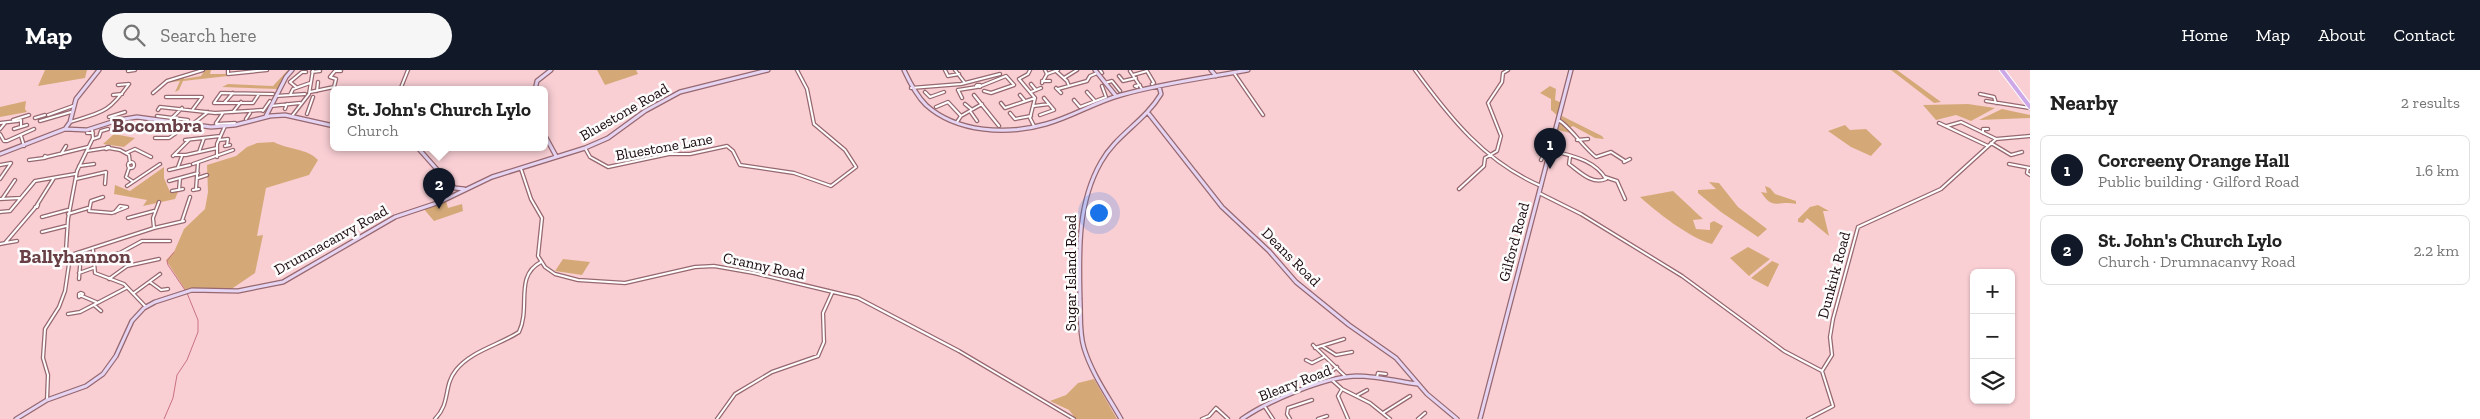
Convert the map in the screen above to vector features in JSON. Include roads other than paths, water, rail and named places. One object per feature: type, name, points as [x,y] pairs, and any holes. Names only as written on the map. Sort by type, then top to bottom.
[{"type":"main road","points":[[2002,70],[2030,108]]},
{"type":"street","points":[[65,129],[70,122],[73,106],[80,93],[99,70]]},
{"type":"street","points":[[128,71],[135,70]]},
{"type":"street","points":[[153,93],[167,81],[204,70]]},
{"type":"street","points":[[228,70],[231,76],[250,71],[265,70]]},
{"type":"street","points":[[266,116],[275,94],[292,70]]},
{"type":"street","points":[[292,116],[310,92],[312,71],[320,70]]},
{"type":"street","points":[[316,75],[320,70]]},
{"type":"street","points":[[334,86],[336,79],[329,79],[330,77],[334,70],[341,72]]},
{"type":"street","points":[[402,86],[408,70]]},
{"type":"street","points":[[536,86],[537,81],[551,70]]},
{"type":"street","name":"Bluestone Road","points":[[492,176],[585,148],[611,136],[645,111],[680,92],[768,70]]},
{"type":"street","name":"Bluestone Lane","points":[[585,148],[590,157],[608,167],[669,154],[690,154],[727,146],[733,151],[740,165],[794,173],[831,186],[856,167],[856,164],[845,150],[814,124],[807,89],[797,70]]},
{"type":"street","points":[[904,70],[911,88],[929,108],[957,122],[994,129],[1034,126],[1116,96],[1142,89],[1248,70]]},
{"type":"street","points":[[944,70],[948,76],[959,74]]},
{"type":"street","points":[[956,70],[965,83]]},
{"type":"street","points":[[1030,70],[1028,74],[1020,77],[1020,80],[1034,98],[1031,116],[1034,126]]},
{"type":"street","points":[[1045,70],[1047,74]]},
{"type":"street","points":[[1051,81],[1042,82],[1047,74],[1057,70],[1069,86]]},
{"type":"street","points":[[1064,78],[1077,70]]},
{"type":"street","points":[[1212,70],[1216,76]]},
{"type":"street","points":[[1415,70],[1456,124],[1489,156],[1504,168],[1541,186]]},
{"type":"street","points":[[1459,188],[1484,166],[1484,160],[1497,152],[1501,136],[1488,103],[1502,82],[1503,73],[1508,70]]},
{"type":"street","name":"Gilford Road","points":[[1480,419],[1571,70]]},
{"type":"street","points":[[288,86],[291,84],[291,81],[305,71]]},
{"type":"street","points":[[1130,71],[1142,89]]},
{"type":"street","points":[[1133,75],[1147,71],[1154,83],[1152,84]]},
{"type":"street","points":[[1061,93],[1057,88],[1087,81],[1092,75],[1100,72],[1107,96],[1080,107],[1075,100]]},
{"type":"street","points":[[1234,73],[1263,115]]},
{"type":"street","points":[[911,88],[965,83],[1000,74]]},
{"type":"street","points":[[1092,75],[1097,79]]},
{"type":"street","points":[[963,98],[958,90],[981,86],[1006,76],[1014,84],[991,93],[984,91]]},
{"type":"street","points":[[1120,76],[1123,80],[1136,78]]},
{"type":"street","points":[[974,81],[977,86]]},
{"type":"street","points":[[1103,86],[1112,81],[1120,92]]},
{"type":"street","points":[[317,91],[318,82]]},
{"type":"street","points":[[290,95],[296,87],[311,83]]},
{"type":"street","points":[[70,122],[102,112],[117,104],[129,84],[118,85]]},
{"type":"street","points":[[291,84],[296,87]]},
{"type":"street","points":[[1031,84],[1036,90]]},
{"type":"street","points":[[1137,87],[1135,86],[1140,85]]},
{"type":"street","points":[[925,92],[930,97],[943,93],[941,86]]},
{"type":"street","points":[[1103,86],[1110,89],[1116,96]]},
{"type":"street","name":"Sugar Island Road","points":[[1121,419],[1090,365],[1083,346],[1079,256],[1080,219],[1087,194],[1101,162],[1115,143],[1149,114],[1161,94],[1159,86]]},
{"type":"street","points":[[310,92],[330,87]]},
{"type":"street","points":[[1031,92],[1041,88]]},
{"type":"street","points":[[1104,91],[1110,89]]},
{"type":"street","points":[[1087,92],[1095,101]]},
{"type":"street","points":[[259,94],[252,102],[214,102],[221,93],[275,94],[290,95],[305,93]]},
{"type":"street","points":[[225,102],[233,93]]},
{"type":"street","points":[[113,95],[122,94]]},
{"type":"street","points":[[1980,94],[1998,98]]},
{"type":"street","points":[[1020,95],[1025,101]]},
{"type":"street","points":[[974,96],[999,126]]},
{"type":"street","points":[[166,97],[202,97],[194,109]]},
{"type":"street","points":[[1994,97],[1996,103]]},
{"type":"street","points":[[307,113],[312,98]]},
{"type":"street","points":[[1001,103],[1005,108],[1034,98]]},
{"type":"street","points":[[1040,115],[1054,110],[1044,98]]},
{"type":"street","points":[[158,108],[182,108],[223,113],[250,112],[263,111],[269,101]]},
{"type":"street","points":[[1986,101],[2030,108]]},
{"type":"street","points":[[232,113],[241,102]]},
{"type":"street","points":[[936,107],[948,102],[961,116]]},
{"type":"street","points":[[271,106],[311,103]]},
{"type":"street","points":[[285,109],[288,104]]},
{"type":"street","points":[[965,104],[977,121]]},
{"type":"street","points":[[957,122],[961,116],[982,104]]},
{"type":"street","points":[[1034,106],[1049,104]]},
{"type":"street","points":[[35,118],[73,106]]},
{"type":"street","points":[[172,118],[182,108]]},
{"type":"street","points":[[40,116],[40,123],[71,112]]},
{"type":"street","points":[[109,116],[126,112]]},
{"type":"street","points":[[155,137],[171,137],[189,121],[208,112]]},
{"type":"street","points":[[246,120],[250,112]]},
{"type":"street","points":[[223,113],[215,124],[234,122]]},
{"type":"street","points":[[1010,113],[1015,119],[1031,116]]},
{"type":"street","points":[[118,114],[118,120]]},
{"type":"street","name":"Deans Road","points":[[1149,114],[1222,207],[1269,252],[1296,282],[1354,329],[1396,358],[1418,384],[1457,419]]},
{"type":"street","points":[[0,123],[17,120],[29,115]]},
{"type":"street","points":[[158,116],[225,126],[266,116],[292,116],[330,125]]},
{"type":"street","points":[[0,154],[65,129],[92,129],[124,118],[144,117],[189,121]]},
{"type":"street","points":[[13,120],[21,120],[20,127]]},
{"type":"street","points":[[1558,120],[1566,123],[1577,140],[1596,157],[1611,152],[1625,161],[1630,159]]},
{"type":"street","points":[[1952,128],[1948,126],[1961,122],[1974,130],[1996,139],[2030,136]]},
{"type":"street","points":[[0,128],[6,123]]},
{"type":"street","points":[[1939,123],[1988,146]]},
{"type":"street","points":[[14,129],[26,125]]},
{"type":"street","points":[[217,157],[216,148],[218,140],[225,126]]},
{"type":"street","points":[[0,134],[1,139],[7,141],[34,129]]},
{"type":"street","points":[[47,400],[48,375],[43,358],[45,328],[62,299],[68,256],[66,225],[78,166],[93,139],[92,129]]},
{"type":"street","points":[[93,139],[99,137],[101,131],[108,129]]},
{"type":"street","points":[[1983,133],[1984,130],[1988,129]]},
{"type":"street","points":[[1971,133],[1974,130]]},
{"type":"street","points":[[86,133],[89,135],[93,133]]},
{"type":"street","points":[[21,136],[24,146]]},
{"type":"street","points":[[185,140],[220,136]]},
{"type":"street","points":[[200,152],[204,138]]},
{"type":"street","points":[[1577,140],[1588,138]]},
{"type":"street","points":[[218,140],[228,139],[227,145]]},
{"type":"street","name":"Dunkirk Road","points":[[1822,371],[1832,355],[1830,336],[1833,319],[1858,228],[1863,223],[1941,189],[1996,139]]},
{"type":"street","points":[[189,140],[174,156],[216,148]]},
{"type":"street","points":[[548,141],[556,156]]},
{"type":"street","points":[[1991,143],[2011,155],[2022,152]]},
{"type":"street","points":[[61,154],[66,146]]},
{"type":"street","points":[[30,160],[89,147]]},
{"type":"street","points":[[87,151],[109,148],[126,153],[130,156],[130,164],[127,166],[129,168],[126,176],[132,181]]},
{"type":"street","points":[[126,153],[135,149],[151,157]]},
{"type":"street","points":[[193,164],[234,150]]},
{"type":"street","points":[[1550,150],[1570,157],[1579,157],[1601,171],[1605,177]]},
{"type":"street","points":[[421,151],[452,186],[464,189]]},
{"type":"street","points":[[1540,160],[1544,152]]},
{"type":"street","points":[[178,168],[182,156]]},
{"type":"street","points":[[1543,156],[1548,158]]},
{"type":"street","points":[[1570,157],[1569,164],[1594,181],[1599,182],[1606,179],[1605,177]]},
{"type":"street","points":[[0,165],[11,163],[0,179]]},
{"type":"street","points":[[196,189],[198,163]]},
{"type":"street","points":[[2008,164],[2017,163],[2029,168],[2025,174],[2030,176]]},
{"type":"street","points":[[78,166],[94,164]]},
{"type":"street","points":[[127,186],[158,165]]},
{"type":"street","points":[[169,170],[190,165]]},
{"type":"street","points":[[435,419],[447,406],[451,378],[457,368],[519,332],[525,318],[523,291],[534,266],[541,262],[537,249],[542,218],[531,198],[520,167]]},
{"type":"street","points":[[75,179],[106,172],[105,184]]},
{"type":"street","points":[[169,181],[198,173]]},
{"type":"street","points":[[0,212],[10,211],[33,182],[76,174]]},
{"type":"street","points":[[198,178],[207,175]]},
{"type":"street","name":"Drumnacanvy Road","points":[[16,419],[47,400],[81,388],[103,374],[116,356],[132,321],[146,307],[192,290],[238,292],[283,282],[395,217],[440,202],[492,176]]},
{"type":"street","points":[[1605,177],[1612,177],[1618,182],[1626,199]]},
{"type":"street","points":[[5,243],[36,206],[54,178]]},
{"type":"street","points":[[179,190],[180,178]]},
{"type":"street","points":[[1,199],[16,180]]},
{"type":"street","points":[[172,191],[183,189]]},
{"type":"street","points":[[1539,193],[1586,217],[1682,276],[1784,351],[1822,371],[1833,406],[1808,419]]},
{"type":"street","points":[[88,208],[91,201],[104,196]]},
{"type":"street","points":[[1,199],[22,198]]},
{"type":"street","points":[[68,256],[154,228],[183,222],[191,198]]},
{"type":"street","points":[[154,228],[154,211],[159,202]]},
{"type":"street","points":[[68,214],[88,208]]},
{"type":"street","points":[[88,208],[92,213],[115,212]]},
{"type":"street","points":[[42,218],[69,210]]},
{"type":"street","points":[[128,218],[154,211]]},
{"type":"street","points":[[42,232],[66,225]]},
{"type":"street","points":[[0,244],[17,241]]},
{"type":"street","points":[[92,260],[120,253],[142,241],[170,241]]},
{"type":"street","points":[[93,249],[93,268],[98,278],[122,283],[146,307]]},
{"type":"street","points":[[108,280],[127,266],[159,259]]},
{"type":"street","name":"Cranny Road","points":[[541,262],[555,274],[584,280],[625,283],[695,267],[714,266],[754,273],[858,298],[975,360],[1062,410],[1074,419]]},
{"type":"street","points":[[79,279],[80,266]]},
{"type":"street","points":[[79,273],[93,268]]},
{"type":"street","points":[[115,269],[119,271]]},
{"type":"street","points":[[133,293],[160,274]]},
{"type":"street","points":[[150,282],[161,290],[168,289]]},
{"type":"street","points":[[68,314],[80,312],[127,288]]},
{"type":"street","points":[[717,419],[735,394],[772,372],[818,356],[823,351],[825,340],[822,317],[832,292]]},
{"type":"street","points":[[82,296],[95,303],[101,311]]},
{"type":"street","points":[[1344,339],[1322,346],[1314,346],[1346,377]]},
{"type":"street","points":[[1322,346],[1328,353],[1336,356],[1352,352]]},
{"type":"street","points":[[1306,360],[1312,363],[1324,356]]},
{"type":"street","points":[[1326,376],[1335,371],[1337,367]]},
{"type":"street","points":[[1376,379],[1378,373],[1386,374]]},
{"type":"street","name":"Bleary Road","points":[[1242,419],[1263,405],[1332,379],[1346,377],[1418,384]]},
{"type":"street","points":[[1332,379],[1342,389],[1357,396],[1390,419]]},
{"type":"street","points":[[1342,389],[1338,396],[1348,419]]},
{"type":"street","points":[[1357,396],[1367,390]]},
{"type":"street","points":[[1383,413],[1410,396]]},
{"type":"street","points":[[1290,419],[1287,414],[1288,408],[1312,400]]},
{"type":"street","points":[[1263,405],[1272,418],[1267,419]]},
{"type":"street","points":[[1202,419],[1209,416],[1216,408],[1228,419]]},
{"type":"street","points":[[1418,419],[1425,413]]},
{"type":"street","points":[[1318,419],[1327,416]]},
{"type":"waterway","points":[[174,252],[167,261],[168,265],[185,290]]},
{"type":"waterway","points":[[164,419],[173,398],[177,375],[187,360],[198,332],[198,320],[187,293]]},
{"type":"place","name":"Corcreeny Orange Hall","points":[[1550,169]]},
{"type":"place","name":"St. John's Church Lylo","points":[[439,209]]},
{"type":"district","name":"Bocombra","points":[[157,125]]},
{"type":"district","name":"Ballyhannon","points":[[75,256]]}]
